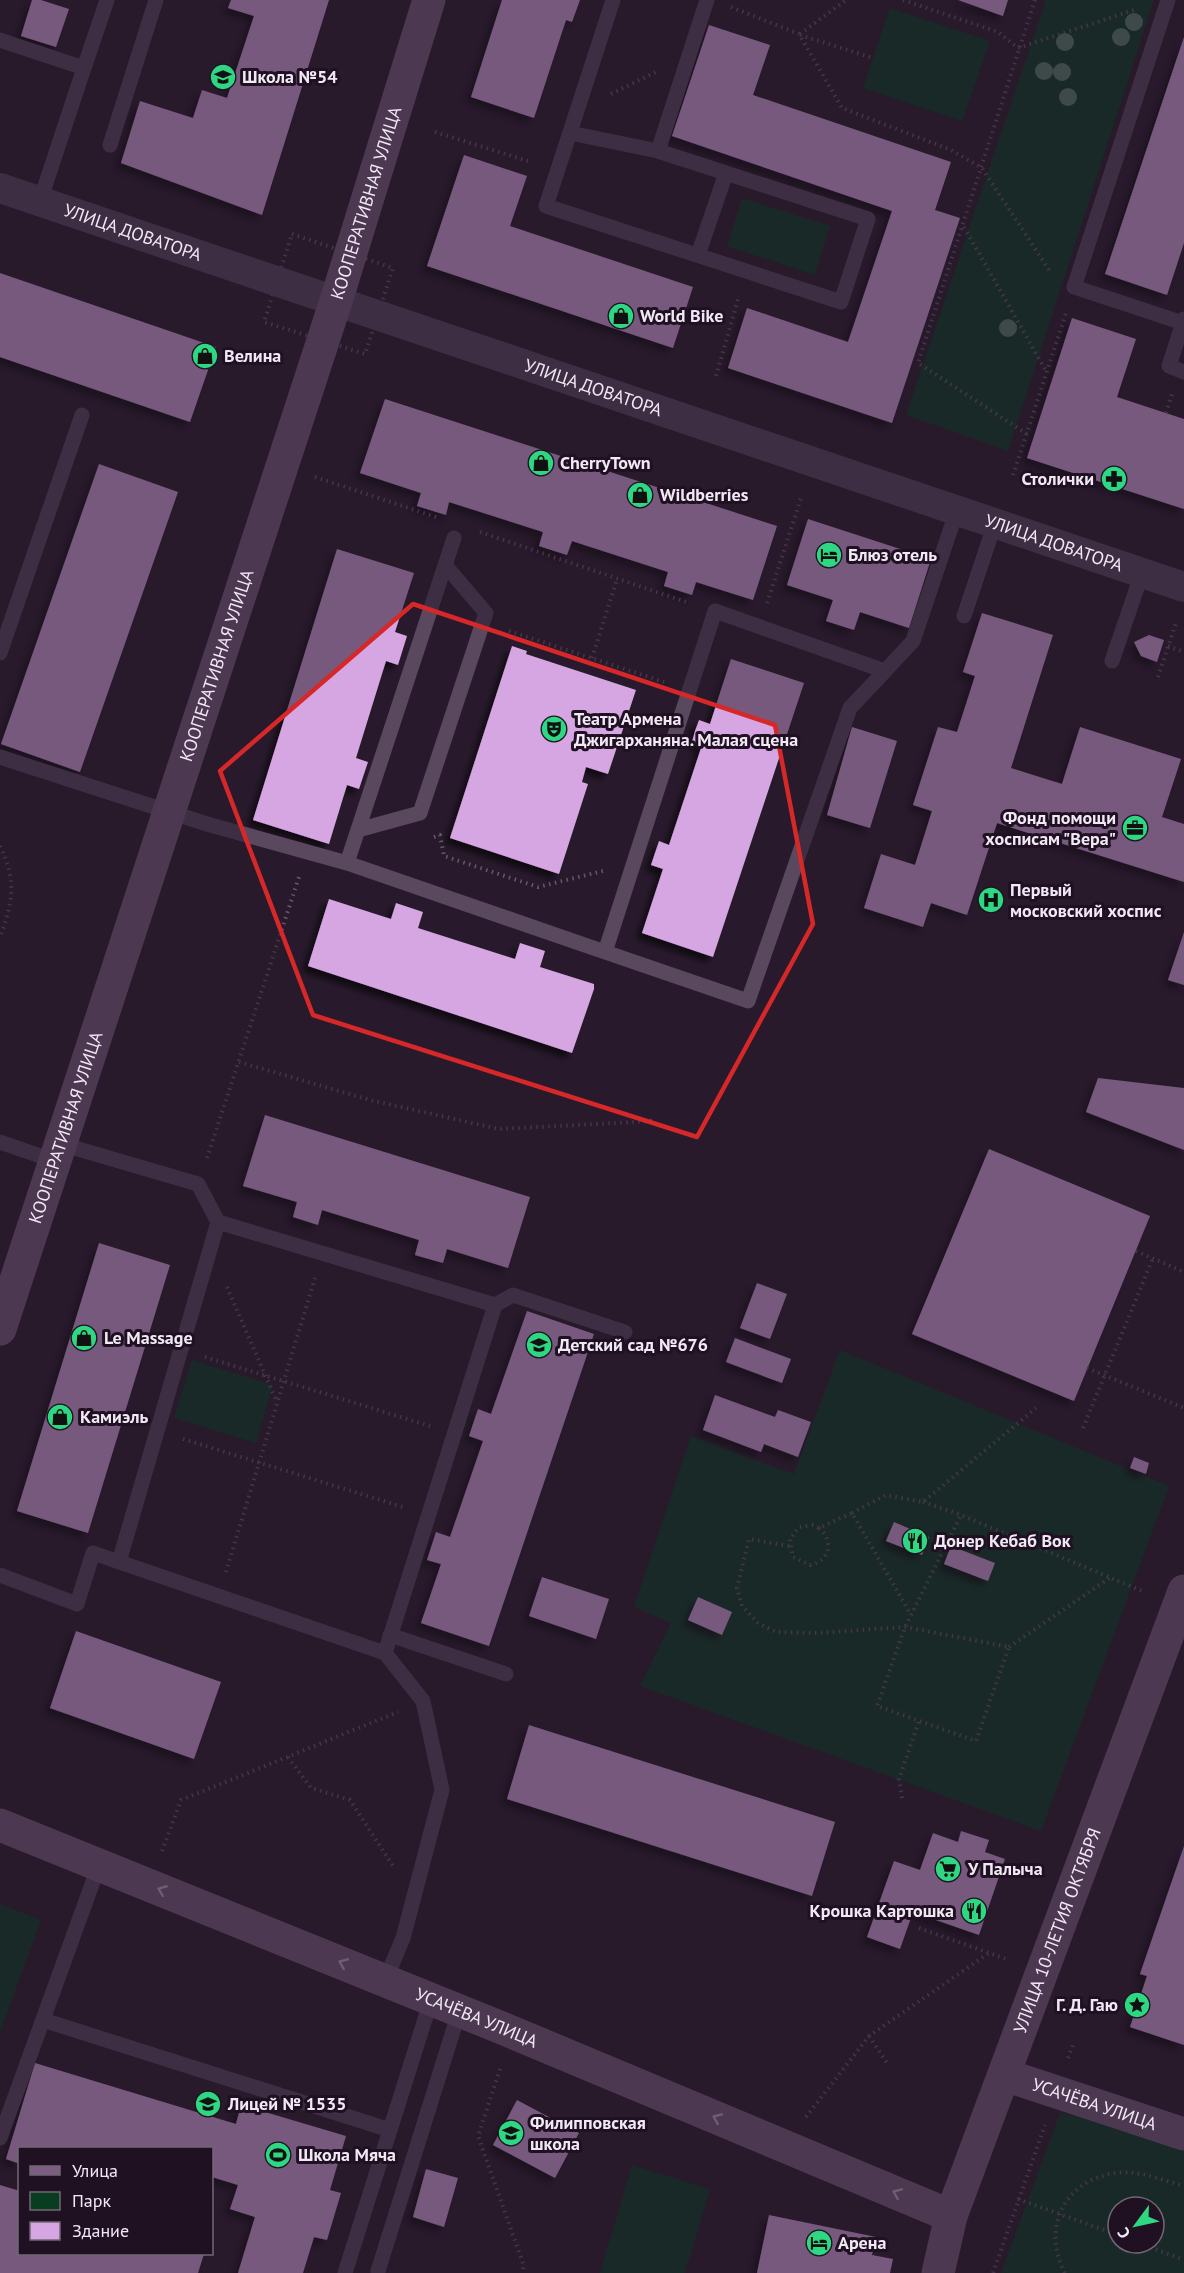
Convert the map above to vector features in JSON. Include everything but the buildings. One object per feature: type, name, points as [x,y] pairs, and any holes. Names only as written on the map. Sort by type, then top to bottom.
[{"type":"street","name":"КООПЕРАТИВНАЯ УЛИЦА","points":[[0,1329],[336,301],[429,0]]},
{"type":"street","name":"УЛИЦА ДОВАТОРА","points":[[0,188],[1184,587]]},
{"type":"street","name":"УЛИЦА 10-ЛЕТИЯ ОКТЯБРЯ","points":[[938,2273],[951,2216],[1184,1591]]},
{"type":"street","name":"УСАЧЁВА УЛИЦА","points":[[0,1825],[385,1981],[951,2216]]},
{"type":"street","name":"УСАЧЁВА УЛИЦА","points":[[1005,2075],[1184,2134]]},
{"type":"lane","points":[[39,201],[107,0]]},
{"type":"lane","points":[[110,145],[156,0]]},
{"type":"lane","points":[[570,133],[658,151],[868,219],[841,302],[546,206],[613,0]]},
{"type":"lane","points":[[658,151],[706,0]]},
{"type":"lane","points":[[1168,0],[1074,287],[1183,321],[1168,366],[1184,372]]},
{"type":"lane","points":[[0,40],[84,68]]},
{"type":"lane","points":[[698,255],[726,173]]},
{"type":"lane","points":[[0,653],[82,415]]},
{"type":"lane","points":[[0,756],[170,812],[347,863],[748,1001],[850,708],[913,641],[957,510]]},
{"type":"lane","points":[[964,615],[995,524]]},
{"type":"lane","points":[[347,863],[454,538]]},
{"type":"lane","points":[[358,830],[420,813],[486,613],[445,565]]},
{"type":"lane","points":[[1112,661],[1142,573]]},
{"type":"lane","points":[[605,952],[715,611],[885,671]]},
{"type":"lane","points":[[0,1142],[198,1184],[218,1222],[119,1562]]},
{"type":"lane","points":[[218,1222],[495,1305]]},
{"type":"lane","points":[[385,1653],[495,1305],[513,1294],[625,1332]]},
{"type":"lane","points":[[0,1575],[76,1604],[93,1553],[385,1653],[423,1701],[442,1790],[403,1938],[385,1981]]},
{"type":"lane","points":[[390,1635],[506,1674]]},
{"type":"lane","points":[[0,2138],[5,2109],[43,2020],[99,1865]]},
{"type":"lane","points":[[345,2273],[390,2130],[445,2006]]},
{"type":"lane","points":[[378,2271],[445,2006]]},
{"type":"lane","points":[[43,2020],[390,2130]]},
{"type":"path","points":[[799,34],[846,0]]},
{"type":"path","points":[[903,0],[999,32],[1018,48]]},
{"type":"path","points":[[1027,434],[918,363],[1035,0]]},
{"type":"path","points":[[723,4],[799,34],[873,58]]},
{"type":"path","points":[[1018,48],[1141,8]]},
{"type":"path","points":[[799,34],[842,108],[951,150],[982,168],[1053,277],[1074,287],[1013,475]]},
{"type":"path","points":[[577,111],[689,56]]},
{"type":"path","points":[[435,132],[558,170]]},
{"type":"path","points":[[964,226],[1047,372]]},
{"type":"path","points":[[716,376],[747,271]]},
{"type":"path","points":[[282,466],[448,522]]},
{"type":"path","points":[[759,627],[802,495]]},
{"type":"path","points":[[471,529],[715,611]]},
{"type":"path","points":[[591,658],[617,579]]},
{"type":"path","points":[[1158,677],[1179,616]]},
{"type":"path","points":[[483,622],[689,690]]},
{"type":"path","points":[[1168,646],[1184,652]]},
{"type":"path","points":[[429,838],[440,835],[444,856],[538,887],[633,863]]},
{"type":"path","points":[[0,846],[8,863],[12,904],[0,938]]},
{"type":"path","points":[[198,1184],[308,852]]},
{"type":"path","points":[[239,1062],[370,1101],[499,1129],[654,1121]]},
{"type":"path","points":[[210,1248],[277,1403]]},
{"type":"path","points":[[1136,1251],[1184,1272]]},
{"type":"path","points":[[218,1596],[323,1254]]},
{"type":"path","points":[[1083,1428],[1153,1258]]},
{"type":"path","points":[[180,1349],[454,1434]]},
{"type":"path","points":[[1087,1368],[1184,1408]]},
{"type":"path","points":[[923,1502],[1036,1408]]},
{"type":"path","points":[[157,1431],[429,1515]]},
{"type":"path","points":[[819,1528],[886,1495],[923,1502],[1111,1576],[1142,1591]]},
{"type":"path","points":[[852,1513],[911,1615]]},
{"type":"path","points":[[960,1515],[905,1627],[877,1706],[976,1742],[1009,1647],[1111,1576]]},
{"type":"path","points":[[813,1525],[819,1528],[828,1538],[828,1550],[822,1560],[816,1564],[803,1564],[793,1557],[789,1546],[790,1539],[799,1527],[813,1525]]},
{"type":"path","points":[[789,1546],[749,1539],[737,1588],[742,1606],[758,1623],[776,1632],[905,1627],[1009,1647]]},
{"type":"path","points":[[162,1851],[181,1800],[423,1701]]},
{"type":"path","points":[[902,1798],[899,1779],[919,1721]]},
{"type":"path","points":[[288,1757],[311,1788],[350,1800],[414,1899]]},
{"type":"path","points":[[919,1928],[1006,1959]]},
{"type":"path","points":[[800,2126],[869,2036],[989,1953]]},
{"type":"path","points":[[869,2036],[887,2062]]},
{"type":"path","points":[[993,2273],[1074,2042]]},
{"type":"path","points":[[500,2069],[478,2136],[524,2266],[522,2273]]},
{"type":"path","points":[[1065,2273],[1058,2260],[1054,2240],[1058,2214],[1076,2190],[1091,2179],[1117,2173],[1147,2175],[1184,2186]]},
{"type":"path","points":[[1018,2199],[1106,2231]]},
{"type":"path","points":[[1166,2253],[1184,2260]]},
{"type":"highlighted area","points":[[413,604],[775,725],[813,924],[697,1137],[313,1015],[220,771]]},
{"type":"green space","points":[[1046,0],[1154,0],[1008,451],[906,415]]},
{"type":"green space","points":[[890,8],[990,41],[962,121],[863,88]]},
{"type":"green space","points":[[742,198],[830,226],[815,275],[727,246]]},
{"type":"green space","points":[[840,1350],[1169,1486],[1041,1831],[640,1686],[671,1623],[634,1607],[691,1436],[794,1474]]},
{"type":"green space","points":[[192,1360],[273,1385],[256,1443],[174,1418]]},
{"type":"green space","points":[[0,1904],[41,1920],[0,2032]]},
{"type":"green space","points":[[1060,2113],[1092,2118],[1184,2149],[1184,2273],[1001,2273]]},
{"type":"green space","points":[[632,2165],[710,2189],[685,2273],[600,2273]]},
{"type":"place","name":"Школа №54","points":[[223,77]]},
{"type":"place","name":"World Bike","points":[[621,316]]},
{"type":"place","name":"Велина","points":[[205,356]]},
{"type":"place","name":"CherryTown","points":[[541,463]]},
{"type":"place","name":"Столички","points":[[1114,479]]},
{"type":"place","name":"Wildberries","points":[[640,495]]},
{"type":"place","name":"Блюз отель","points":[[829,555]]},
{"type":"place","name":"Театр Армена Джигарханяна. Малая сцена","points":[[554,729]]},
{"type":"place","name":"Фонд помощи хосписам \"Вера\"","points":[[1135,828]]},
{"type":"place","name":"Первый московский хоспис","points":[[991,900]]},
{"type":"place","name":"Le Massage","points":[[84,1338]]},
{"type":"place","name":"Детский сад №676","points":[[539,1345]]},
{"type":"place","name":"Камиэль","points":[[60,1417]]},
{"type":"place","name":"Донер Кебаб Вок","points":[[915,1541]]},
{"type":"place","name":"У Палыча","points":[[948,1869]]},
{"type":"place","name":"Крошка Картошка","points":[[974,1911]]},
{"type":"place","name":"Г. Д. Гаю","points":[[1137,2005]]},
{"type":"place","name":"Лицей № 1535","points":[[208,2104]]},
{"type":"place","name":"Филипповская школа","points":[[511,2133]]},
{"type":"place","name":"Школа Мяча","points":[[278,2155]]},
{"type":"place","name":"Арена","points":[[819,2243]]}]
